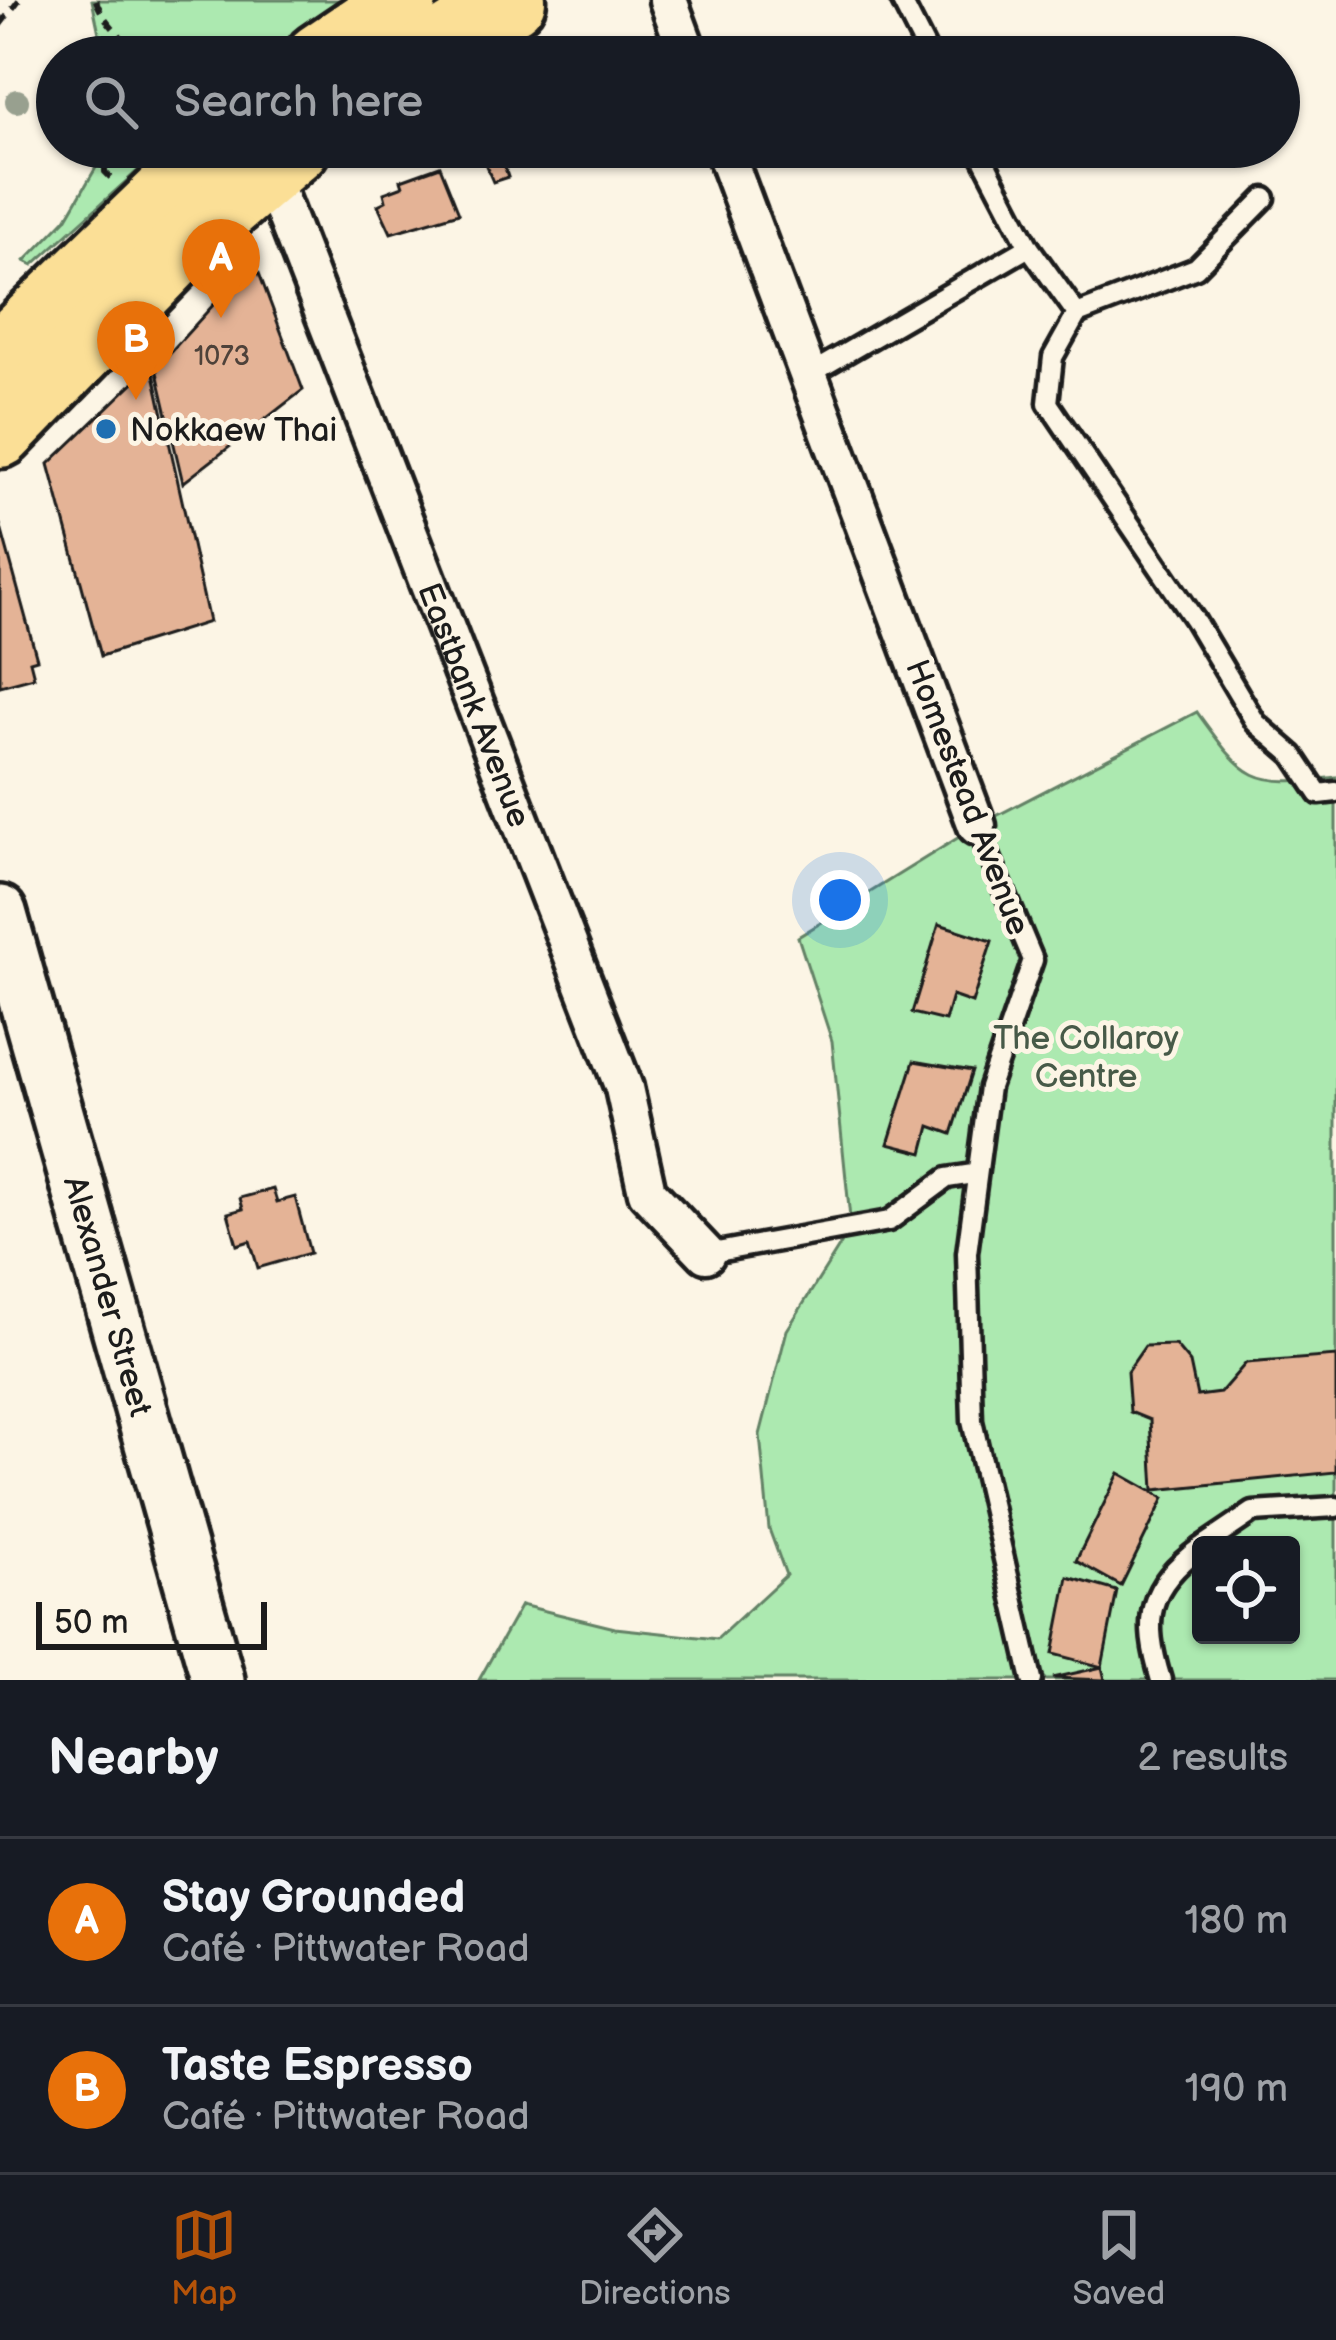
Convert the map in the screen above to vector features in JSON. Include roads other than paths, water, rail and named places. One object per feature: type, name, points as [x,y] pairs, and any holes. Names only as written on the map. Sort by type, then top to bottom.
[{"type":"highway","points":[[350,36],[403,0]]},
{"type":"highway","points":[[455,36],[512,0]]},
{"type":"highway","points":[[0,434],[44,343],[241,168]]},
{"type":"street","points":[[668,0],[681,36]]},
{"type":"street","name":"Eastbank Avenue","points":[[265,168],[624,1088],[647,1192],[706,1254]]},
{"type":"street","name":"Homestead Avenue","points":[[731,168],[977,826]]},
{"type":"street","name":"Alexander Street","points":[[0,912],[218,1680]]},
{"type":"lane","points":[[901,0],[919,36]]},
{"type":"lane","points":[[988,168],[1029,247],[1077,314]]},
{"type":"lane","points":[[1265,198],[1196,268],[1077,314],[1053,357],[1048,404],[1194,619],[1256,723],[1293,755],[1319,794],[1336,792]]},
{"type":"lane","points":[[808,375],[1029,247]]},
{"type":"lane","name":"Homestead Avenue","points":[[977,826],[1033,960],[988,1087],[973,1174],[967,1253],[972,1421],[1031,1680]]},
{"type":"lane","points":[[706,1254],[889,1221],[947,1178],[973,1174]]},
{"type":"lane","points":[[1218,1536],[1253,1512],[1336,1507]]},
{"type":"lane","points":[[1160,1680],[1148,1637],[1157,1586],[1192,1556]]},
{"type":"place","name":"Stay Grounded","points":[[221,318]]},
{"type":"place","name":"Taste Espresso","points":[[136,400]]},
{"type":"place","name":"Nokkaew Thai","points":[[106,429]]},
{"type":"park label","name":"The Collaroy Centre","points":[[1086,1056]]}]
